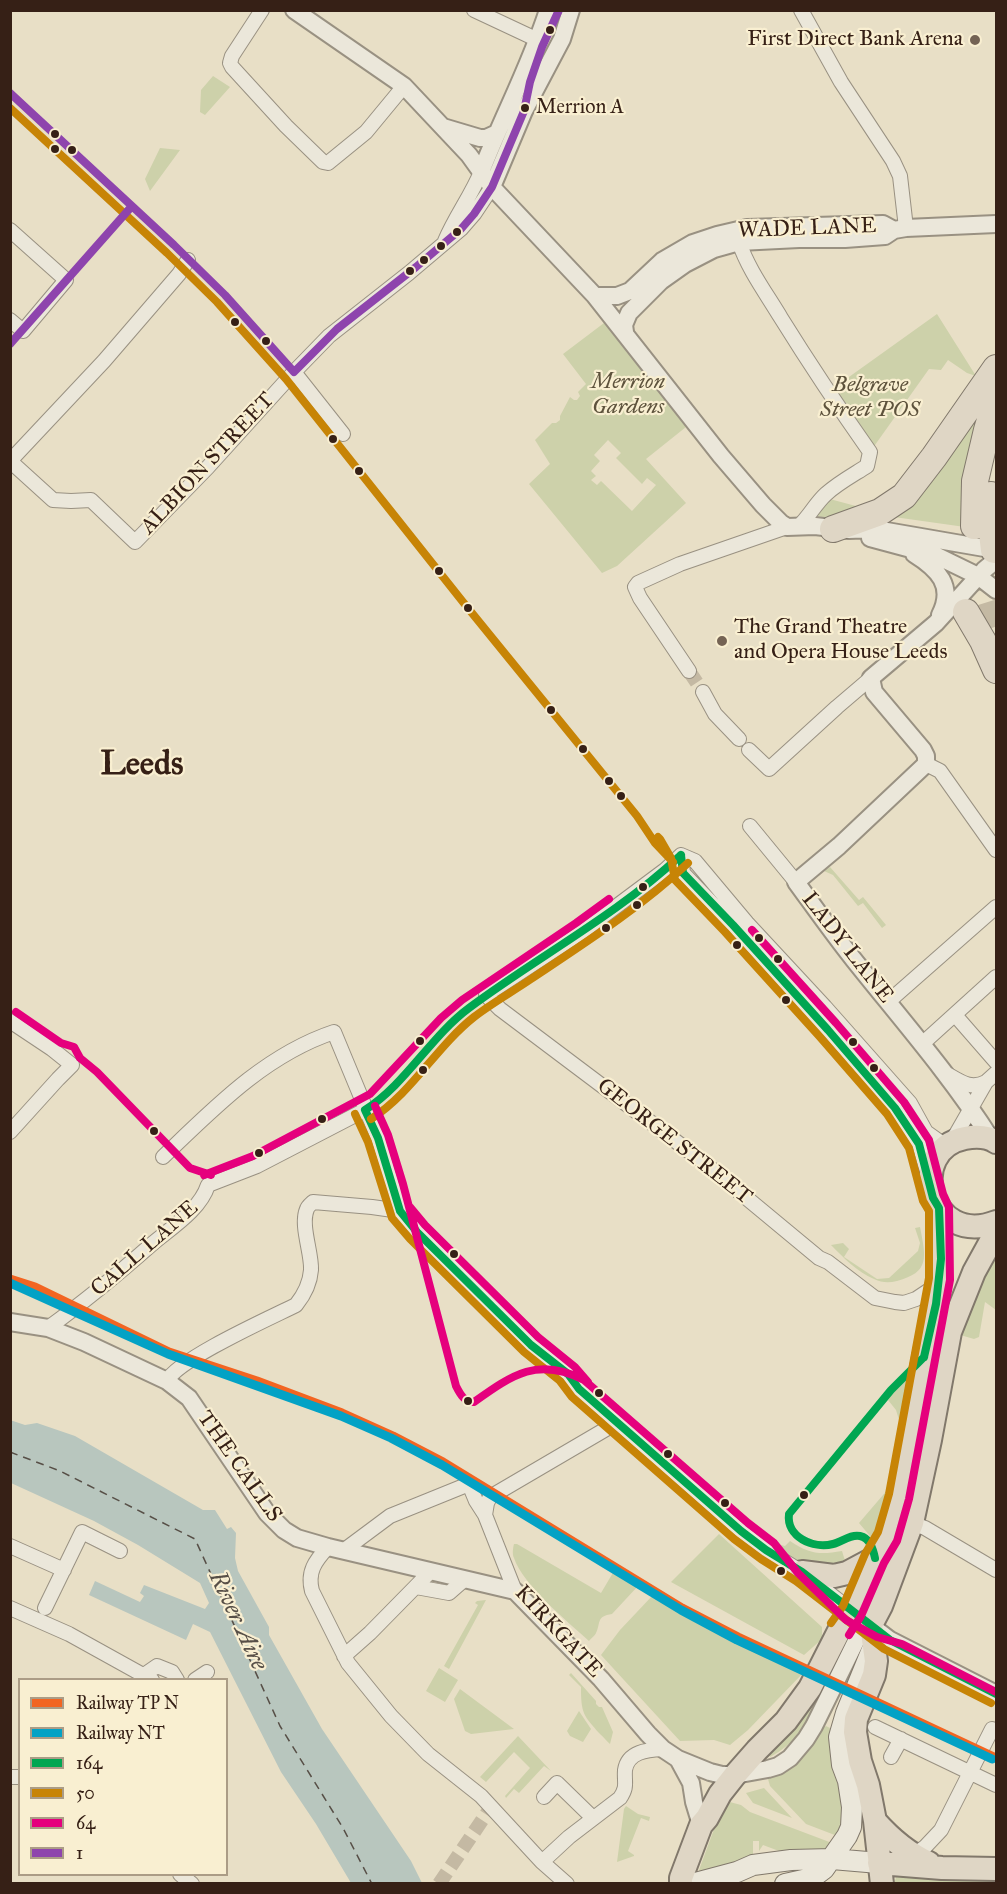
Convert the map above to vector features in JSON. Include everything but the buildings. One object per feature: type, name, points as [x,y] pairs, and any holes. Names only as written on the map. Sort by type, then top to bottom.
[{"type":"highway","points":[[841,530],[880,513],[904,496],[996,368]]},
{"type":"highway","points":[[974,526],[975,481],[996,400]]},
{"type":"highway","points":[[996,462],[990,500],[996,554]]},
{"type":"highway","points":[[964,603],[996,670]]},
{"type":"highway","points":[[994,1140],[974,1137],[962,1139],[948,1146],[938,1157],[932,1169],[930,1183],[933,1198],[948,1218],[972,1227],[984,1227],[996,1222]]},
{"type":"highway","points":[[683,1882],[701,1825],[735,1775],[786,1721],[810,1688],[831,1645],[852,1611],[875,1558],[888,1536],[899,1496],[940,1279],[939,1208]]},
{"type":"highway","points":[[892,1866],[875,1821],[855,1732],[866,1723],[876,1661],[872,1636],[912,1523],[950,1332],[974,1272],[994,1238]]},
{"type":"highway","points":[[802,1572],[834,1576],[847,1573],[875,1558]]},
{"type":"highway","points":[[875,1821],[891,1839],[892,1866]]},
{"type":"highway","points":[[892,1866],[996,1869]]},
{"type":"main road","points":[[785,1884],[812,1878],[824,1869],[851,1827],[852,1807],[848,1781],[842,1765],[839,1737],[872,1636]]},
{"type":"main road","points":[[848,1781],[850,1748],[866,1723]]},
{"type":"main road","points":[[683,1882],[737,1872],[753,1865],[791,1860],[832,1859],[892,1866]]},
{"type":"street","points":[[262,10],[231,59],[232,67],[318,159],[328,163],[366,132],[404,87]]},
{"type":"street","points":[[294,10],[404,87],[469,155],[492,188],[595,296],[740,479],[774,518],[792,527],[815,526],[841,530],[937,556],[978,576],[996,590]]},
{"type":"street","points":[[474,10],[538,40]]},
{"type":"street","points":[[481,172],[538,40],[548,10]]},
{"type":"street","points":[[492,188],[524,111],[562,39],[571,10]]},
{"type":"street","points":[[801,10],[841,82],[893,160],[900,176],[900,229]]},
{"type":"street","points":[[442,127],[480,138],[496,133]]},
{"type":"street","name":"ALBION STREET","points":[[444,242],[481,172]]},
{"type":"street","name":"ALBION STREET","points":[[10,461],[52,500],[91,500],[135,542],[337,329],[461,229],[492,188]]},
{"type":"street","name":"WADE LANE","points":[[595,296],[621,295],[630,291],[662,261],[686,246],[717,235],[845,239],[885,236],[900,229],[996,224]]},
{"type":"street","points":[[10,230],[66,280],[23,331],[10,320]]},
{"type":"street","points":[[689,671],[640,598],[635,587],[638,583],[680,564],[792,527],[805,520],[827,492],[867,466],[870,452],[808,361],[742,253],[743,235]]},
{"type":"street","name":"WADE LANE","points":[[625,332],[624,325],[629,313],[661,281],[708,251],[743,235]]},
{"type":"street","points":[[10,461],[104,361],[179,274],[188,260]]},
{"type":"street","points":[[294,372],[344,434]]},
{"type":"street","points":[[749,750],[769,769],[871,678],[936,623],[964,603],[978,576],[996,554],[875,529],[841,530]]},
{"type":"street","points":[[906,548],[936,569],[943,582],[945,604],[936,623]]},
{"type":"street","points":[[871,678],[874,692],[923,750],[926,764]]},
{"type":"street","points":[[703,692],[715,714],[739,739]]},
{"type":"street","points":[[796,882],[839,846],[926,764]]},
{"type":"street","points":[[926,764],[940,771],[996,850]]},
{"type":"street","name":"LADY LANE","points":[[750,826],[922,1044],[994,1140]]},
{"type":"street","points":[[930,1183],[918,1144],[895,1108],[828,1030],[683,873],[681,855],[695,861],[747,923],[906,1098],[926,1132],[948,1146],[991,1078]]},
{"type":"street","name":"GEORGE STREET","points":[[681,855],[582,932],[486,995],[500,1009],[702,1161],[819,1258],[828,1262],[838,1272],[875,1298],[904,1303],[916,1299],[931,1289],[940,1279]]},
{"type":"street","points":[[888,1002],[996,907]]},
{"type":"street","points":[[922,1044],[996,977]]},
{"type":"street","points":[[955,1014],[996,1062]]},
{"type":"street","points":[[10,1021],[72,1065],[10,1132]]},
{"type":"street","points":[[162,1157],[224,1098],[249,1078],[275,1060],[317,1038],[334,1032],[378,1138],[400,1211],[417,1232],[531,1345],[567,1374],[579,1389],[741,1531],[766,1550],[802,1572],[852,1611],[872,1636]]},
{"type":"street","name":"LADY LANE","points":[[943,1072],[971,1086],[979,1086],[991,1078]]},
{"type":"street","name":"CALL LANE","points":[[48,1328],[91,1298],[188,1214],[204,1196],[208,1185],[257,1166],[365,1110]]},
{"type":"street","points":[[166,1381],[175,1370],[211,1348],[296,1305],[309,1282],[311,1268],[305,1222],[306,1209],[313,1202],[372,1206],[400,1211]]},
{"type":"street","points":[[10,1322],[48,1328]]},
{"type":"street","name":"THE CALLS","points":[[48,1328],[84,1341],[166,1381],[189,1398],[276,1523],[297,1538],[515,1591]]},
{"type":"street","points":[[485,1515],[490,1497],[618,1422]]},
{"type":"street","name":"KIRKGATE","points":[[335,1549],[390,1516],[469,1484],[485,1515],[515,1591],[602,1679],[648,1734],[678,1760]]},
{"type":"street","points":[[912,1523],[925,1528],[996,1570]]},
{"type":"street","points":[[45,1608],[82,1532],[120,1551]]},
{"type":"street","points":[[10,1546],[64,1570]]},
{"type":"street","points":[[335,1549],[312,1566],[310,1582],[316,1600],[348,1663],[391,1716],[428,1754],[481,1796],[542,1862],[567,1884]]},
{"type":"street","points":[[344,1656],[430,1572]]},
{"type":"street","points":[[416,1587],[449,1593],[465,1579]]},
{"type":"street","points":[[10,1608],[69,1634],[146,1678],[157,1666],[172,1672],[176,1678]]},
{"type":"street","points":[[678,1760],[710,1772],[735,1775],[778,1766],[790,1758],[814,1726],[857,1639],[872,1636],[890,1640],[996,1694]]},
{"type":"street","points":[[866,1723],[996,1785]]},
{"type":"street","points":[[892,1866],[934,1839],[941,1830],[992,1729]]},
{"type":"street","points":[[891,1757],[901,1739]]},
{"type":"street","points":[[542,1862],[569,1837],[620,1798],[625,1790],[625,1771],[632,1757],[646,1750],[663,1749]]},
{"type":"street","points":[[678,1760],[691,1784],[701,1825]]},
{"type":"street","points":[[544,1797],[559,1784],[593,1818]]},
{"type":"green space","points":[[213,76],[230,87],[205,115],[200,112],[201,90]]},
{"type":"green space","points":[[160,148],[180,150],[150,191],[145,179]]},
{"type":"green space","name":"Belgrave Street POS","points":[[937,314],[976,376],[967,373],[948,360],[941,370],[929,369],[870,452],[828,392]]},
{"type":"green space","name":"Merrion Gardens","points":[[604,323],[686,427],[646,459],[686,503],[617,566],[602,573],[529,484],[550,464],[535,440],[552,423],[560,420],[570,397],[577,400],[580,396],[578,392],[586,384],[563,354]],"holes":[[[608,440],[621,453],[616,458],[642,484],[647,478],[656,485],[632,511],[601,481],[597,485],[591,480],[596,476],[591,471],[600,461],[594,455]]]},
{"type":"green space","points":[[989,396],[983,418],[969,448],[963,481],[965,527],[894,517]]},
{"type":"green space","points":[[826,498],[867,509],[835,518],[813,516]]},
{"type":"green space","points":[[830,867],[859,900],[863,897],[886,925],[882,928],[863,903],[858,906],[833,875],[824,871]]},
{"type":"green space","points":[[920,1227],[924,1247],[923,1262],[915,1273],[894,1282],[883,1282],[862,1273],[851,1264],[831,1245],[843,1243],[849,1249],[844,1257],[877,1279],[889,1278],[918,1251],[920,1243],[915,1228]]},
{"type":"green space","points":[[996,1237],[996,1310],[985,1302],[979,1337],[974,1339],[950,1332]]},
{"type":"green space","points":[[909,1376],[900,1423],[896,1410],[888,1400],[896,1386]]},
{"type":"green space","points":[[889,1488],[889,1493],[875,1542],[859,1523]]},
{"type":"green space","points":[[719,1534],[822,1627],[822,1639],[804,1655],[671,1582]]},
{"type":"green space","points":[[790,1541],[803,1549],[815,1552],[842,1551],[846,1564],[841,1566],[803,1565],[782,1553],[781,1545],[785,1546]]},
{"type":"green space","points":[[514,1544],[601,1593],[614,1571],[638,1586],[612,1614],[601,1618],[595,1634],[589,1641],[526,1580],[513,1556]]},
{"type":"green space","points":[[653,1595],[716,1629],[805,1671],[748,1730],[730,1745],[714,1740],[680,1741],[601,1655],[620,1630]]},
{"type":"green space","points":[[486,1600],[449,1669],[444,1666],[478,1605],[475,1603]]},
{"type":"green space","points":[[439,1668],[458,1680],[445,1702],[426,1691]]},
{"type":"green space","points":[[571,1673],[596,1701],[596,1704],[602,1707],[613,1732],[610,1744],[587,1718],[582,1703],[581,1687],[569,1675]]},
{"type":"green space","points":[[460,1689],[514,1729],[471,1734],[465,1731],[454,1699]]},
{"type":"green space","points":[[814,1695],[820,1698],[806,1724],[787,1746],[770,1757],[769,1752]]},
{"type":"green space","points":[[579,1711],[591,1729],[583,1742],[570,1736],[567,1731]]},
{"type":"green space","points":[[826,1726],[832,1729],[843,1811],[840,1837],[806,1824],[770,1786],[768,1779],[786,1770],[800,1759]]},
{"type":"green space","points":[[518,1736],[551,1771],[544,1766],[519,1793],[514,1789],[506,1798],[505,1796],[530,1768],[514,1752],[486,1782],[480,1777]]},
{"type":"green space","points":[[764,1788],[792,1818],[753,1803],[746,1793]]},
{"type":"green space","points":[[726,1801],[741,1805],[750,1812],[832,1843],[828,1850],[779,1851],[763,1845],[759,1851],[759,1841],[753,1841],[753,1856],[738,1860],[725,1868],[700,1872]]},
{"type":"green space","points":[[626,1806],[638,1814],[650,1817],[649,1821],[641,1818],[628,1851],[634,1856],[617,1862],[624,1809]]},
{"type":"green space","points":[[897,1874],[996,1874],[996,1883],[894,1884]]},
{"type":"water","name":"River Aire","points":[[10,1420],[25,1425],[37,1423],[75,1436],[203,1510],[215,1510],[227,1529],[231,1527],[236,1533],[235,1558],[238,1571],[269,1627],[269,1635],[322,1729],[411,1861],[422,1883],[351,1883],[316,1824],[281,1772],[210,1632],[193,1624],[186,1640],[89,1595],[95,1581],[140,1602],[144,1596],[140,1593],[144,1585],[205,1609],[209,1603],[200,1583],[138,1545],[94,1521],[11,1483]]},
{"type":"ferry route","points":[[10,1452],[60,1471],[195,1539],[280,1726],[343,1828],[372,1884]]},
{"type":"tunnel","points":[[974,526],[976,566],[996,635]]},
{"type":"tunnel","points":[[689,671],[703,692]]},
{"type":"tunnel","points":[[439,1884],[491,1807]]},
{"type":"transit line","name":"1","points":[[294,372],[337,329],[416,267],[461,229],[474,214],[492,187],[524,111],[530,82],[542,47],[559,10]]},
{"type":"transit line","name":"1","points":[[10,93],[225,295],[294,372]]},
{"type":"transit line","name":"50","points":[[10,108],[217,302],[286,379],[637,816],[655,843],[673,862]]},
{"type":"transit line","name":"1","points":[[10,344],[132,206]]},
{"type":"transit line","name":"50","points":[[658,837],[671,858],[675,880],[725,932],[887,1114],[909,1148],[923,1201],[929,1211],[929,1278],[889,1494],[878,1532],[865,1554],[843,1606],[831,1623]]},
{"type":"transit line","name":"164","points":[[681,855],[683,873],[828,1030],[895,1108],[919,1144],[933,1198],[939,1208],[941,1259],[936,1304],[924,1357]]},
{"type":"transit line","name":"164","points":[[365,1110],[393,1087],[442,1033],[469,1008],[631,897],[681,855]]},
{"type":"transit line","name":"50","points":[[371,1119],[399,1096],[460,1029],[474,1017],[612,924],[688,863]]},
{"type":"transit line","name":"64","points":[[204,1175],[253,1156],[370,1094],[441,1018],[462,1000],[609,899]]},
{"type":"transit line","name":"64","points":[[752,930],[904,1102],[929,1140],[943,1194],[949,1207],[950,1280],[909,1499],[897,1541],[884,1563],[861,1616],[849,1635]]},
{"type":"transit line","name":"64","points":[[16,1012],[61,1043],[74,1047],[80,1058],[97,1072],[190,1168],[211,1175]]},
{"type":"transit line","name":"64","points":[[375,1106],[388,1135],[403,1184],[456,1386],[463,1397],[474,1402],[513,1377],[539,1369],[568,1373],[584,1380],[774,1543],[798,1573],[846,1620],[877,1637],[902,1644],[996,1692]]},
{"type":"transit line","name":"164","points":[[365,1110],[378,1138],[400,1211],[417,1232],[531,1345],[568,1374],[579,1389],[741,1531],[766,1550],[802,1572],[890,1640],[996,1694]]},
{"type":"transit line","name":"50","points":[[355,1114],[368,1142],[392,1218],[410,1239],[524,1352],[560,1381],[572,1397],[734,1539],[796,1581],[884,1649],[991,1703]]},
{"type":"transit line","name":"64","points":[[410,1207],[425,1225],[538,1337],[575,1367],[588,1382]]},
{"type":"transit line","points":[[10,1279],[35,1287],[169,1352],[257,1381],[342,1413],[393,1436],[443,1462],[682,1608],[738,1637],[996,1758]]},
{"type":"transit line","name":"164","points":[[875,1558],[869,1541],[860,1536],[825,1545],[802,1540],[792,1529],[789,1514],[891,1390],[924,1357]]},
{"type":"rail line","name":"NT","points":[[10,1283],[168,1354],[341,1416],[391,1438],[442,1465],[681,1610],[737,1640],[992,1759]]},
{"type":"place","name":"First Direct Bank Arena","points":[[975,40]]},
{"type":"place","name":"Merrion A","points":[[525,108]]},
{"type":"place","name":"The Grand Theatre and Opera House Leeds","points":[[722,641]]},
{"type":"district","name":"Leeds","points":[[142,766]]}]
